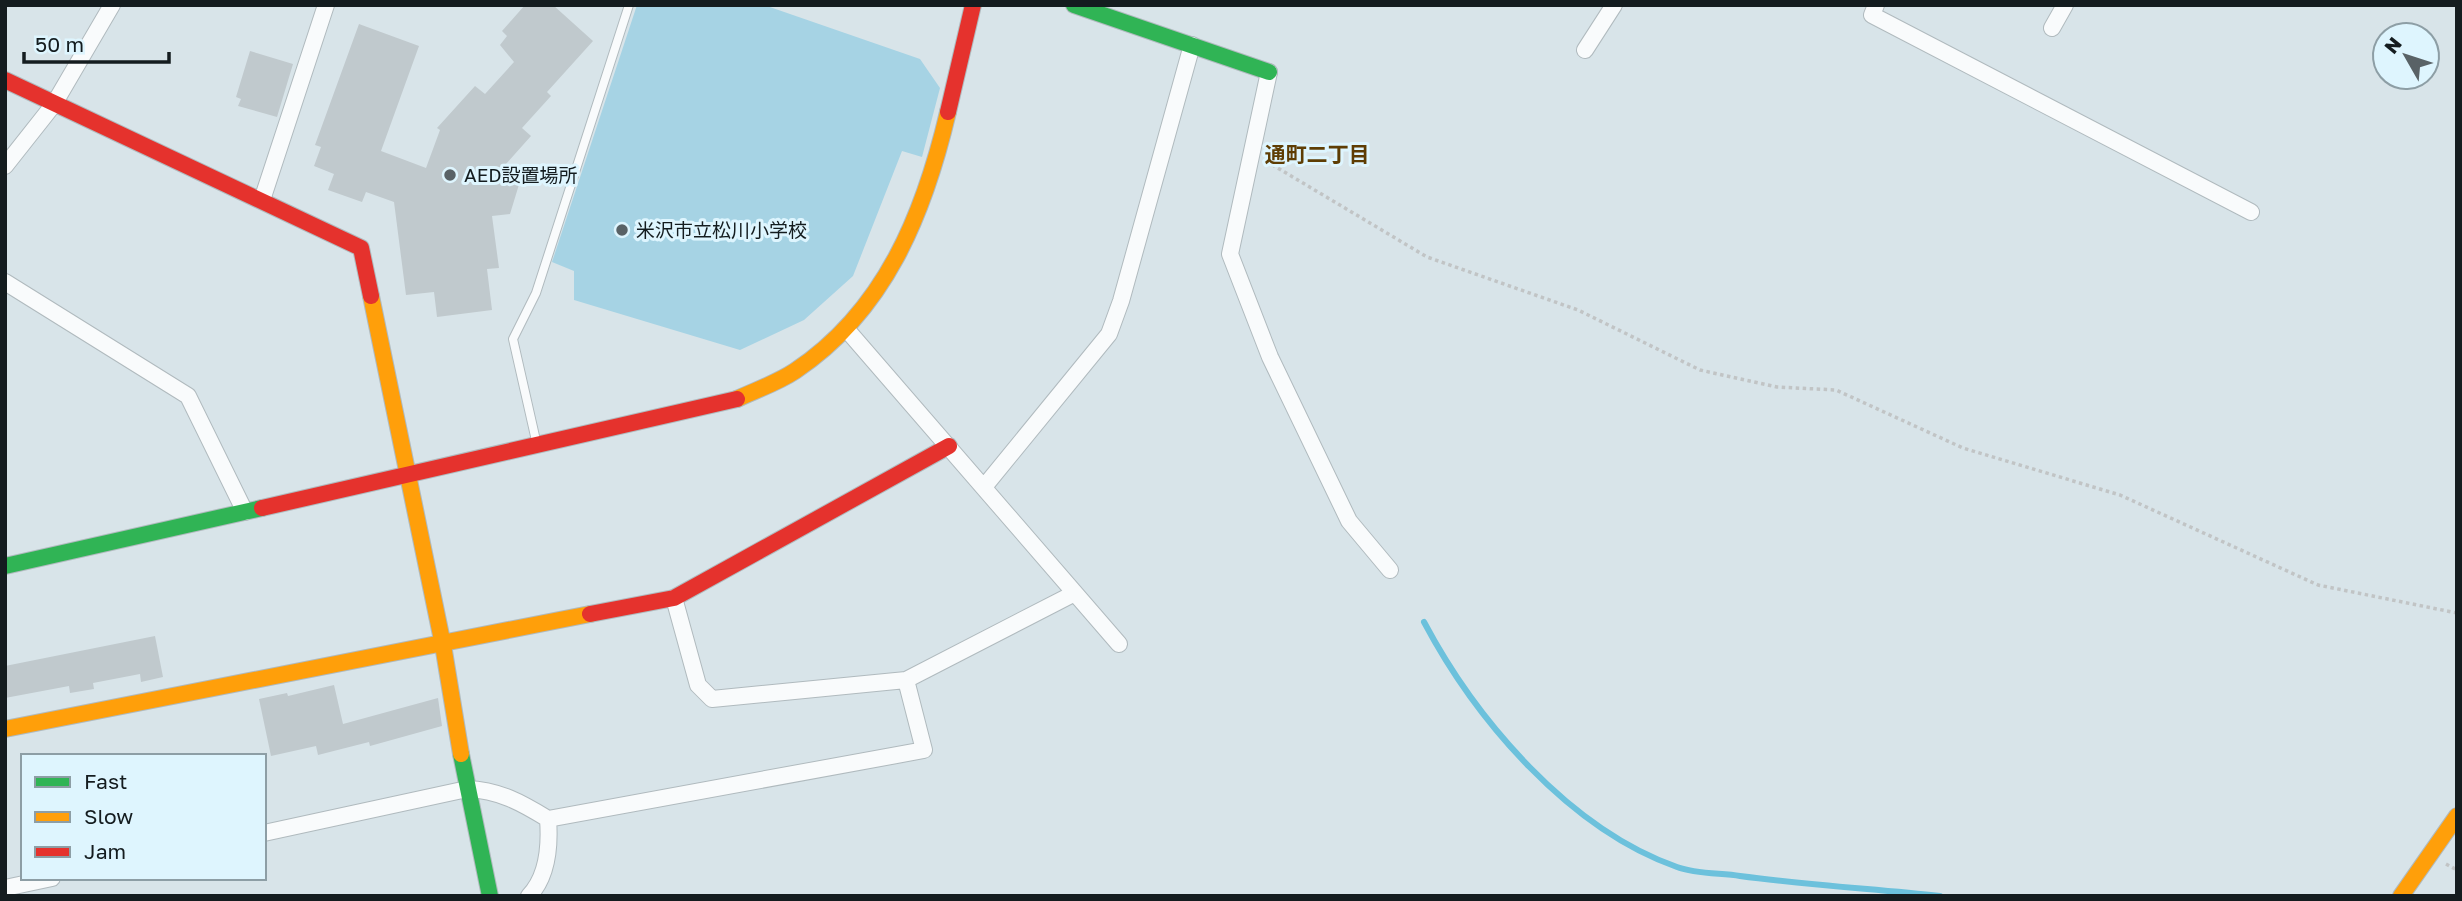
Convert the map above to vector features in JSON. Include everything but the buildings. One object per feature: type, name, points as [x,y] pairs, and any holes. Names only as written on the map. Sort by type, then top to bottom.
[{"type":"street","points":[[5,166],[54,104],[112,5]]},
{"type":"street","points":[[262,200],[326,5]]},
{"type":"street","points":[[5,566],[743,398],[803,367],[848,331],[886,285],[911,234],[923,202],[974,5]]},
{"type":"street","points":[[1074,5],[1104,10],[1192,46],[1269,72],[1230,254],[1270,357],[1349,521],[1390,570]]},
{"type":"street","points":[[1585,50],[1614,5]]},
{"type":"street","points":[[1876,5],[1872,15],[2251,212]]},
{"type":"street","points":[[2052,28],[2065,5]]},
{"type":"street","points":[[984,487],[1109,334],[1121,301],[1192,46]]},
{"type":"street","points":[[5,80],[361,248],[443,645],[467,789],[490,896]]},
{"type":"street","points":[[5,282],[188,396],[245,512]]},
{"type":"street","points":[[848,331],[1119,644]]},
{"type":"street","points":[[5,729],[674,598],[949,446]]},
{"type":"street","points":[[674,598],[698,685],[712,699],[906,680],[1075,593]]},
{"type":"street","points":[[266,833],[467,789],[488,790],[519,801],[548,819],[924,750],[906,680]]},
{"type":"street","points":[[2401,896],[2457,816]]},
{"type":"street","points":[[529,896],[544,870],[550,842],[548,819]]},
{"type":"street","points":[[5,888],[43,880]]},
{"type":"lane","points":[[537,445],[513,339],[536,293],[629,5]]},
{"type":"path","points":[[1252,153],[1427,257],[1578,310],[1700,370],[1777,387],[1836,390],[1963,448],[2120,495],[2318,585],[2457,612]]},
{"type":"shaded area","points":[[637,5],[764,5],[920,59],[940,88],[922,157],[902,151],[853,276],[804,320],[740,350],[574,300],[574,271],[552,262]]},
{"type":"waterway","points":[[1424,622],[1445,659],[1498,733],[1563,799],[1637,850],[1692,871],[1940,896]]},
{"type":"traffic: fast","points":[[1074,5],[1269,72]]},
{"type":"traffic: fast","points":[[5,566],[262,508]]},
{"type":"traffic: fast","points":[[461,754],[490,896]]},
{"type":"traffic: slow","points":[[737,399],[795,371],[826,347],[854,320],[877,290],[913,223],[927,187],[948,112]]},
{"type":"traffic: slow","points":[[371,296],[443,645],[461,754]]},
{"type":"traffic: slow","points":[[5,729],[590,614]]},
{"type":"traffic: slow","points":[[2401,896],[2457,816]]},
{"type":"traffic: jam","points":[[948,112],[973,5]]},
{"type":"traffic: jam","points":[[5,80],[361,248],[371,296]]},
{"type":"traffic: jam","points":[[262,508],[737,399]]},
{"type":"traffic: jam","points":[[590,614],[674,598],[949,446]]},
{"type":"place","name":"AED設置場所","points":[[450,175]]},
{"type":"place","name":"米沢市立松川小学校","points":[[622,230]]},
{"type":"district","name":"通町二丁目","points":[[1317,155]]}]
